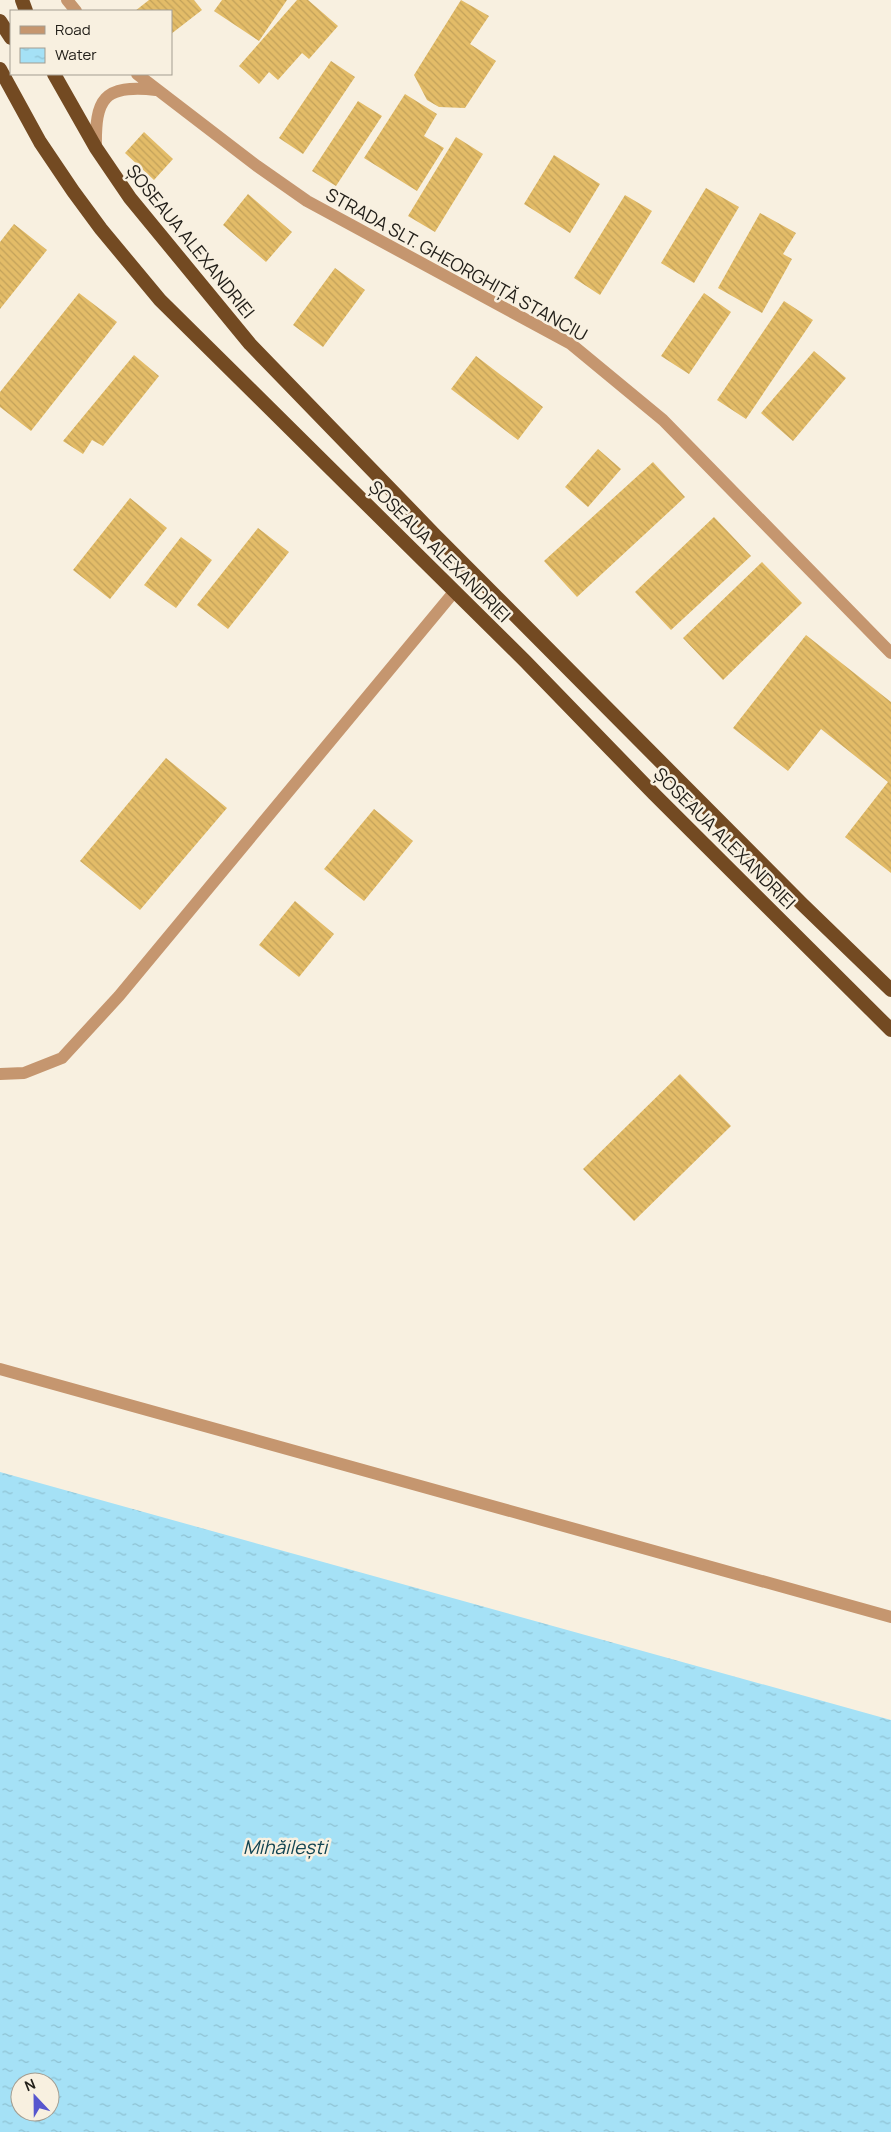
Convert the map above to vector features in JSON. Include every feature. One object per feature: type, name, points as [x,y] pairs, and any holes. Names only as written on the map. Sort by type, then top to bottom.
[{"type":"highway","points":[[0,20],[10,36]]},
{"type":"highway","name":"ȘOSEAUA ALEXANDRIEI","points":[[0,69],[40,142],[73,191],[101,229],[160,300],[891,1030]]},
{"type":"highway","name":"ȘOSEAUA ALEXANDRIEI","points":[[55,75],[96,148],[130,198],[250,344],[434,534],[802,904],[891,990]]},
{"type":"street","points":[[67,0],[75,10]]},
{"type":"street","name":"STRADA SLT. GHEORGHIȚĂ STANCIU","points":[[138,75],[257,166],[307,201],[570,344],[663,420],[891,653]]},
{"type":"street","points":[[96,148],[98,108],[107,97],[119,90],[134,87],[156,90]]},
{"type":"street","points":[[0,1074],[24,1073],[62,1058],[119,996],[454,592]]},
{"type":"street","points":[[0,1369],[891,1617]]},
{"type":"water","name":"Mihăilești","points":[[0,1472],[891,1720],[891,2132],[0,2132]]},
{"type":"building","points":[[149,0],[194,0],[202,10],[172,33],[172,10],[136,10]]},
{"type":"building","points":[[222,0],[287,0],[259,41],[214,11]]},
{"type":"building","points":[[297,0],[308,0],[338,26],[309,59],[302,53],[278,80],[269,72],[259,84],[239,66]]},
{"type":"building","points":[[461,0],[489,16],[470,44],[496,61],[465,108],[439,107],[427,100],[414,75]]},
{"type":"building","points":[[331,61],[355,77],[303,154],[279,138]]},
{"type":"building","points":[[405,94],[437,114],[424,136],[444,148],[417,191],[364,158]]},
{"type":"building","points":[[358,101],[382,116],[336,186],[312,171]]},
{"type":"building","points":[[144,132],[173,159],[154,180],[125,153]]},
{"type":"building","points":[[456,137],[483,154],[435,232],[408,216]]},
{"type":"building","points":[[554,155],[600,184],[570,233],[524,204]]},
{"type":"building","points":[[706,188],[739,207],[694,283],[661,263]]},
{"type":"building","points":[[248,194],[292,232],[266,262],[223,225]]},
{"type":"building","points":[[625,195],[652,211],[600,295],[574,278]]},
{"type":"building","points":[[760,213],[796,233],[783,254],[792,259],[762,313],[718,288]]},
{"type":"building","points":[[14,224],[47,250],[0,309],[0,242]]},
{"type":"building","points":[[335,268],[365,290],[323,347],[293,325]]},
{"type":"building","points":[[79,293],[117,322],[31,431],[0,407],[0,392]]},
{"type":"building","points":[[704,293],[731,312],[689,374],[661,356]]},
{"type":"building","points":[[784,301],[813,320],[746,419],[717,400]]},
{"type":"building","points":[[814,351],[846,378],[793,441],[761,413]]},
{"type":"building","points":[[134,355],[159,376],[103,446],[92,440],[83,454],[63,441]]},
{"type":"building","points":[[476,356],[543,407],[518,440],[451,389]]},
{"type":"building","points":[[598,449],[621,469],[588,507],[565,487]]},
{"type":"building","points":[[653,462],[685,497],[577,597],[544,561]]},
{"type":"building","points":[[130,498],[167,528],[110,599],[73,570]]},
{"type":"building","points":[[714,517],[751,556],[671,630],[635,592]]},
{"type":"building","points":[[258,528],[289,552],[228,629],[197,605]]},
{"type":"building","points":[[181,537],[212,560],[176,608],[144,585]]},
{"type":"building","points":[[762,562],[802,603],[723,680],[683,638]]},
{"type":"building","points":[[806,635],[891,702],[891,873],[845,837],[888,782],[821,729],[788,771],[733,728]]},
{"type":"building","points":[[166,758],[227,808],[140,910],[80,861]]},
{"type":"building","points":[[374,809],[413,841],[364,901],[324,869]]},
{"type":"building","points":[[295,901],[334,934],[299,977],[259,945]]},
{"type":"building","points":[[680,1074],[731,1126],[634,1221],[583,1169]]}]
